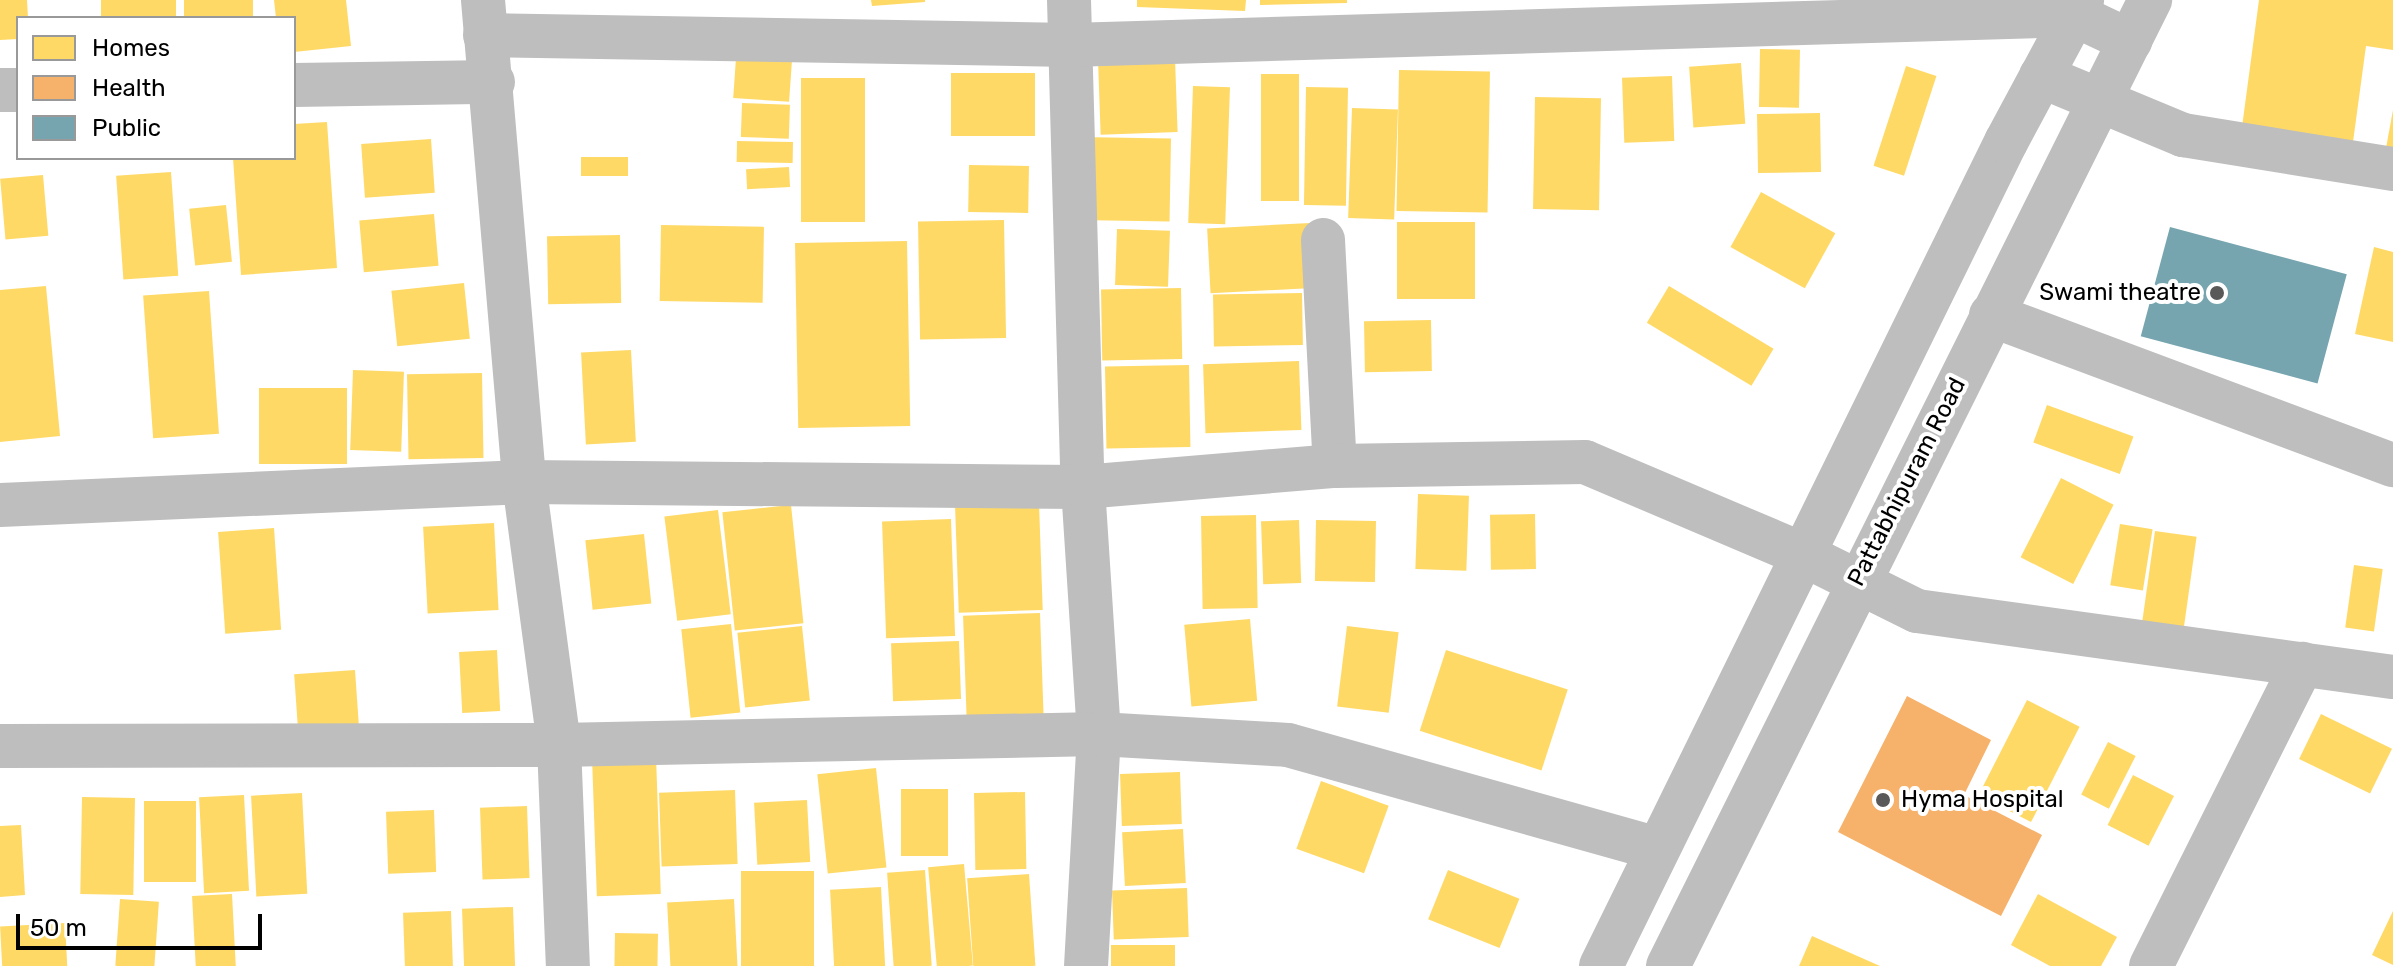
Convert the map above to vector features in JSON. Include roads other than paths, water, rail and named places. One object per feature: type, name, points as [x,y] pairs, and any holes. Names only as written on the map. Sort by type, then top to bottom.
[{"type":"street","points":[[1069,0],[1083,487],[1099,734],[1086,966]]},
{"type":"street","name":"Pattabhipuram Road","points":[[1668,966],[1856,581],[2150,0]]},
{"type":"street","points":[[1601,966],[2041,76],[2079,8]]},
{"type":"street","points":[[568,966],[559,745],[524,482],[493,82],[484,18],[755,19],[1070,45],[2079,8],[2130,41]]},
{"type":"street","points":[[2041,76],[2097,103],[2183,135],[2393,169]]},
{"type":"street","points":[[296,85],[493,82]]},
{"type":"street","points":[[1323,240],[1335,466]]},
{"type":"street","points":[[1991,315],[2393,465]]},
{"type":"street","points":[[0,505],[524,482],[1083,487],[1335,466],[1585,462],[1804,555],[1917,611],[2393,677]]},
{"type":"street","points":[[2151,966],[2302,664]]},
{"type":"street","points":[[0,746],[559,745],[1099,734],[1288,745],[1657,849]]},
{"type":"place","name":"Swami theatre","points":[[2217,293]]},
{"type":"place","name":"Hyma Hospital","points":[[1883,800]]}]
